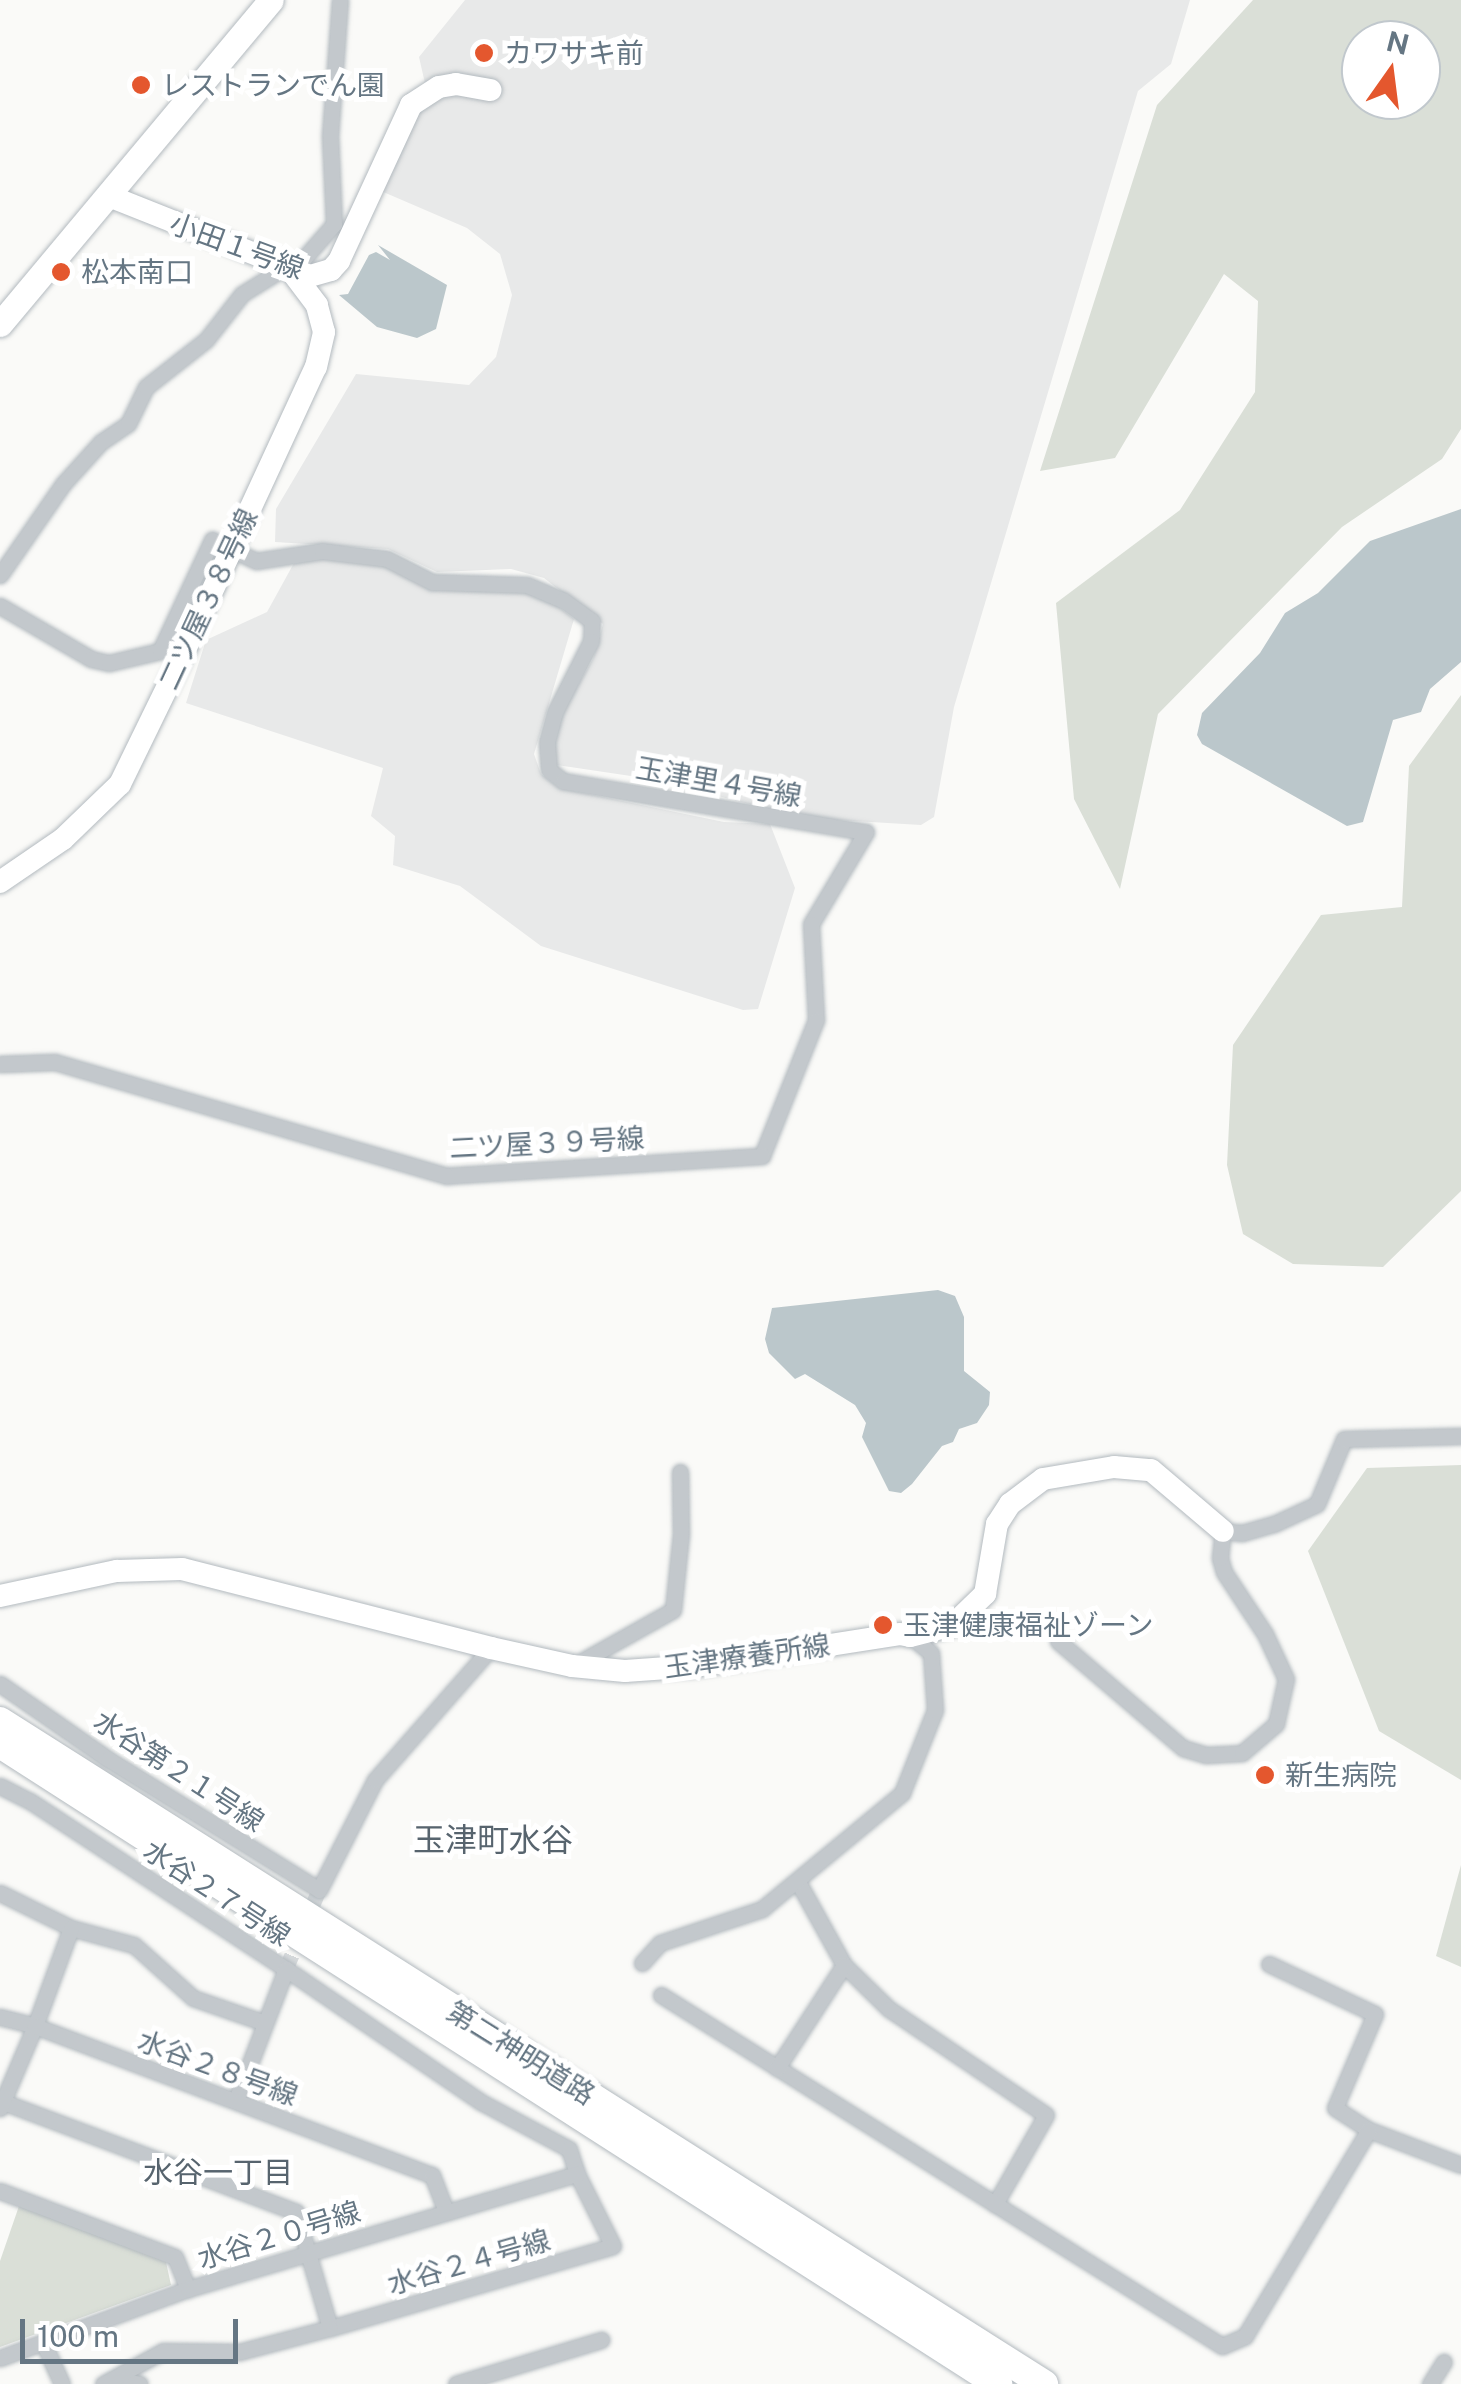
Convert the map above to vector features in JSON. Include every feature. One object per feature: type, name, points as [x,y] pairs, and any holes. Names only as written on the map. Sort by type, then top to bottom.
[{"type":"highway","name":"第二神明道路","points":[[0,1721],[1044,2384]]},
{"type":"highway","name":"第二神明道路","points":[[0,1744],[998,2384]]},
{"type":"main road","points":[[0,324],[271,0]]},
{"type":"street","points":[[0,575],[63,484],[101,442],[128,424],[146,387],[206,340],[242,294],[288,270],[334,224],[330,136],[340,0]]},
{"type":"street","name":"小田１号線","points":[[110,196],[310,276],[331,270],[339,260],[404,114],[439,87],[456,84],[490,90]]},
{"type":"street","name":"二ツ屋３８号線","points":[[0,882],[64,839],[120,784],[231,550],[316,367],[324,332],[317,305],[288,270]]},
{"type":"street","points":[[0,606],[90,659],[109,663],[136,659],[160,651],[212,540],[231,550]]},
{"type":"street","name":"玉津里４号線","points":[[231,550],[256,560],[322,551],[386,559],[432,582],[527,584],[563,600],[592,621],[591,641],[555,712],[547,742],[549,770],[563,780],[866,832]]},
{"type":"street","name":"二ツ屋３９号線","points":[[0,1064],[55,1062],[447,1176],[762,1156],[816,1020],[811,924],[866,832]]},
{"type":"street","points":[[1058,1641],[1183,1748],[1242,1754],[1276,1724],[1284,1704],[1286,1679],[1265,1634],[1224,1572],[1220,1558],[1223,1531],[1258,1528],[1317,1504],[1344,1439],[1461,1436]]},
{"type":"street","name":"玉津療養所線","points":[[0,1596],[116,1571],[182,1569],[491,1648],[572,1666],[626,1670],[696,1666],[900,1634],[910,1636],[953,1624],[985,1594],[997,1524],[1010,1504],[1043,1479],[1114,1467],[1150,1470],[1223,1531]]},
{"type":"street","points":[[572,1666],[673,1610],[682,1518],[680,1472]]},
{"type":"street","points":[[642,1963],[660,1943],[762,1909],[902,1793],[935,1710],[931,1654],[910,1636]]},
{"type":"street","name":"水谷第２１号線","points":[[7,1688],[108,1760],[319,1890],[375,1780],[491,1648]]},
{"type":"street","name":"水谷２７号線","points":[[0,1786],[30,1801],[286,1969],[236,2100]]},
{"type":"street","points":[[798,1882],[844,1966],[888,2009],[1046,2114],[995,2204]]},
{"type":"street","points":[[0,1894],[71,1928],[134,1945],[192,1998],[265,2023]]},
{"type":"street","points":[[71,1928],[2,2106],[296,2212],[330,2328],[240,2352],[162,2351],[109,2382]]},
{"type":"street","points":[[1269,1964],[1376,2014],[1336,2108],[1369,2130],[1461,2165]]},
{"type":"street","points":[[777,2068],[844,1966]]},
{"type":"street","name":"水谷２４号線","points":[[286,1969],[481,2102],[569,2149],[576,2174],[614,2246],[330,2328]]},
{"type":"street","points":[[661,1995],[1222,2346],[1245,2336],[1369,2130]]},
{"type":"street","name":"水谷２８号線","points":[[0,2017],[35,2026],[432,2175],[446,2211]]},
{"type":"street","name":"水谷２０号線","points":[[0,2358],[188,2289],[576,2174]]},
{"type":"street","points":[[0,2191],[176,2257],[188,2289]]},
{"type":"street","points":[[456,2384],[601,2340]]},
{"type":"street","points":[[43,2342],[62,2384]]},
{"type":"street","points":[[1430,2384],[1444,2362]]},
{"type":"street","points":[[109,2382],[140,2384]]},
{"type":"shaded area","points":[[465,0],[1190,0],[1171,64],[1138,91],[954,707],[934,817],[921,825],[804,818],[651,779],[550,764],[559,718],[593,659],[603,624],[544,578],[511,569],[437,572],[388,549],[275,542],[276,509],[356,374],[469,385],[496,357],[512,295],[500,254],[467,228],[381,191],[414,119],[429,101],[419,57]]},
{"type":"shaded area","points":[[1253,0],[1461,0],[1461,429],[1442,459],[1342,527],[1158,714],[1120,889],[1074,799],[1056,603],[1180,510],[1255,392],[1258,301],[1224,274],[1115,458],[1040,471],[1157,105]]},
{"type":"shaded area","points":[[378,245],[447,285],[436,329],[417,338],[377,327],[339,295],[348,294],[369,255],[376,252],[390,260]]},
{"type":"shaded area","points":[[1461,509],[1461,662],[1430,689],[1421,712],[1393,720],[1363,822],[1347,826],[1202,744],[1197,735],[1202,713],[1260,653],[1285,613],[1318,593],[1370,541]]},
{"type":"shaded area","points":[[316,556],[391,564],[435,584],[509,586],[547,598],[574,619],[534,754],[541,774],[559,788],[724,822],[770,824],[795,888],[758,1009],[743,1010],[541,946],[460,886],[393,865],[395,836],[371,816],[383,768],[186,703],[206,640],[267,612],[294,563]]},
{"type":"shaded area","points":[[1461,695],[1461,1191],[1383,1267],[1293,1264],[1243,1234],[1227,1165],[1233,1045],[1321,915],[1402,907],[1409,766]]},
{"type":"shaded area","points":[[938,1290],[955,1296],[964,1317],[964,1371],[990,1392],[989,1405],[977,1423],[959,1429],[953,1442],[942,1446],[912,1484],[901,1493],[889,1491],[862,1437],[866,1423],[855,1405],[805,1374],[795,1379],[769,1353],[765,1339],[772,1308]]},
{"type":"shaded area","points":[[1461,1465],[1461,1780],[1379,1731],[1308,1551],[1367,1468]]},
{"type":"shaded area","points":[[1461,1865],[1461,1967],[1436,1956]]},
{"type":"shaded area","points":[[19,2206],[166,2262],[171,2285],[0,2347],[0,2261]]},
{"type":"tunnel","points":[[286,1969],[319,1890]]},
{"type":"place","name":"カワサキ前","points":[[484,53]]},
{"type":"place","name":"レストランでん園","points":[[141,85]]},
{"type":"place","name":"松本南口","points":[[61,272]]},
{"type":"place","name":"玉津健康福祉ゾーン","points":[[883,1625]]},
{"type":"place","name":"新生病院","points":[[1265,1775]]},
{"type":"district","name":"玉津町水谷","points":[[493,1840]]},
{"type":"district","name":"水谷一丁目","points":[[218,2172]]}]
